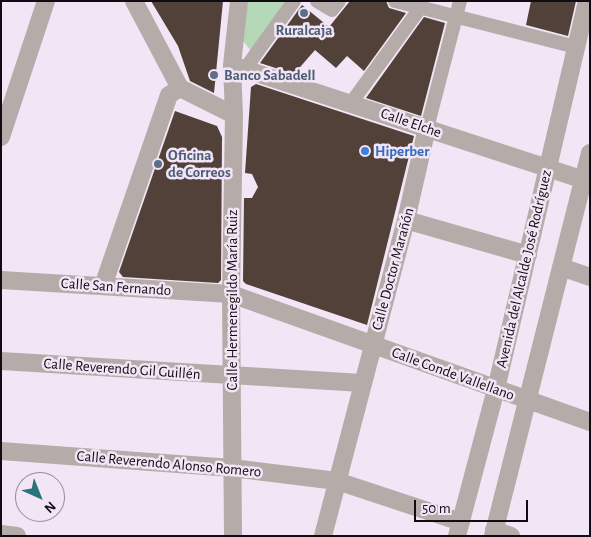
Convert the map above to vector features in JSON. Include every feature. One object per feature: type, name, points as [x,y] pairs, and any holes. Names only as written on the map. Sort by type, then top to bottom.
[{"type":"street","points":[[1,137],[46,1]]},
{"type":"street","points":[[134,1],[180,88],[234,115]]},
{"type":"street","name":"Calle Hermenegildo María Ruiz","points":[[233,536],[231,294],[234,115],[239,67],[240,1]]},
{"type":"street","points":[[239,67],[294,1]]},
{"type":"street","points":[[317,1],[332,10],[339,1]]},
{"type":"street","points":[[395,1],[576,47]]},
{"type":"street","name":"Calle Doctor Marañón","points":[[323,536],[406,220],[427,128],[460,1]]},
{"type":"street","name":"Avenida del Alcalde José Rodríguez","points":[[459,529],[496,389],[587,1]]},
{"type":"street","points":[[351,103],[421,7]]},
{"type":"street","name":"Calle Elche","points":[[239,67],[586,181]]},
{"type":"street","points":[[103,286],[169,95],[180,88]]},
{"type":"street","points":[[511,536],[493,533],[561,267],[586,181],[590,153]]},
{"type":"street","points":[[406,220],[528,255]]},
{"type":"street","points":[[561,267],[590,277]]},
{"type":"street","name":"Calle San Fernando","points":[[1,280],[231,294]]},
{"type":"street","name":"Calle Conde Vallellano","points":[[231,294],[590,422]]},
{"type":"street","name":"Calle Reverendo Gil Guillén","points":[[1,361],[362,383]]},
{"type":"street","name":"Calle Reverendo Alonso Romero","points":[[1,451],[232,468],[337,480],[459,529]]},
{"type":"green space","points":[[244,1],[294,1],[254,55],[240,37]]},
{"type":"building","points":[[151,1],[223,1],[214,93],[190,81],[178,46]]},
{"type":"building","points":[[350,1],[386,1],[389,8],[406,13],[364,71],[347,56],[336,68],[315,50],[294,74],[260,63],[302,5],[329,27]]},
{"type":"building","points":[[531,1],[576,1],[568,36],[526,25]]},
{"type":"building","points":[[424,17],[445,23],[421,116],[366,98]]},
{"type":"building","points":[[256,84],[414,136],[367,325],[246,284],[243,281],[244,198],[252,198],[258,187],[252,174],[245,173],[251,87]]},
{"type":"building","points":[[175,111],[217,126],[222,137],[221,280],[218,283],[123,277],[119,272]]},
{"type":"place","name":"Ruralcaja","points":[[304,13]]},
{"type":"place","name":"Banco Sabadell","points":[[214,75]]},
{"type":"place","name":"Hiperber","points":[[365,151]]},
{"type":"place","name":"Oficina de Correos","points":[[158,164]]}]
